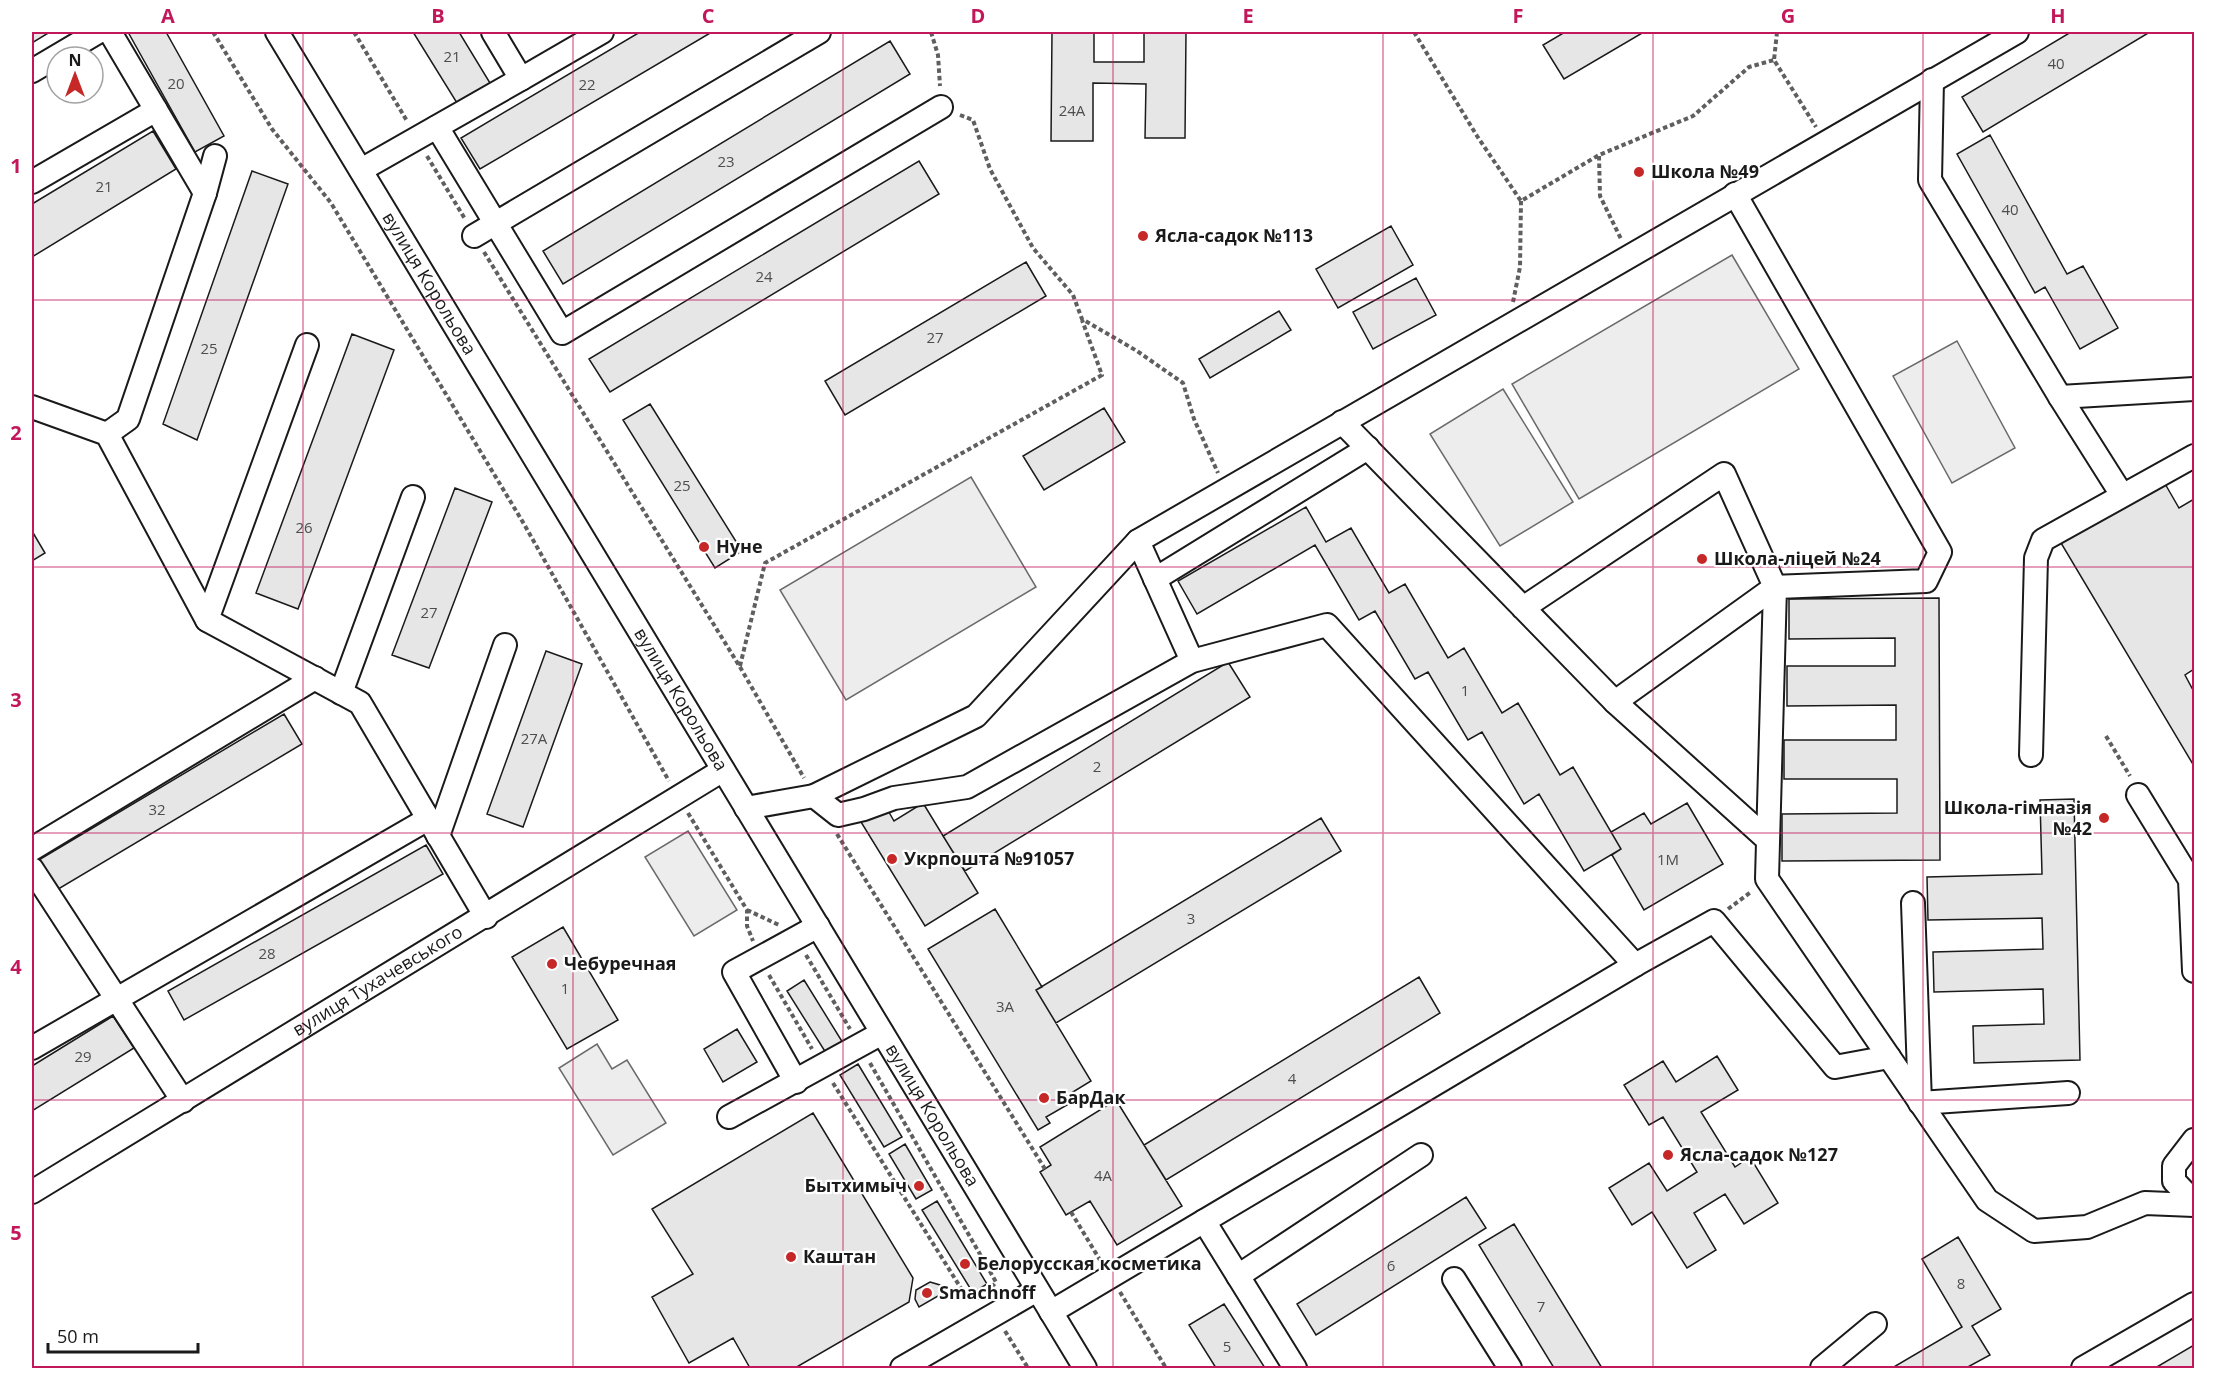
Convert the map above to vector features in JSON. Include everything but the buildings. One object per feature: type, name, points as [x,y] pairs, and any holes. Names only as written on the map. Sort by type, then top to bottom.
[{"type":"street","points":[[32,71],[98,32]]},
{"type":"street","points":[[110,32],[205,193]]},
{"type":"street","name":"вулиця Корольова","points":[[277,32],[1085,1368]]},
{"type":"street","points":[[494,32],[521,79]]},
{"type":"street","points":[[361,170],[602,32]]},
{"type":"street","points":[[474,236],[819,32]]},
{"type":"street","points":[[746,808],[814,796],[976,716],[1138,541],[2017,32]]},
{"type":"street","points":[[1932,80],[1930,180],[2060,397],[2122,495]]},
{"type":"street","points":[[437,127],[497,222],[562,333],[941,107]]},
{"type":"street","points":[[32,182],[156,110]]},
{"type":"street","points":[[107,434],[128,419],[205,193],[215,156]]},
{"type":"street","points":[[1615,702],[1775,587],[1926,581],[1940,552],[1735,194]]},
{"type":"street","points":[[207,620],[307,345]]},
{"type":"street","points":[[2060,397],[2194,389]]},
{"type":"street","points":[[32,407],[107,434],[207,620],[360,703],[486,917]]},
{"type":"street","points":[[1342,422],[1615,702],[1768,840]]},
{"type":"street","points":[[1155,579],[1368,448]]},
{"type":"street","points":[[2031,755],[2036,558],[2043,540],[2194,456]]},
{"type":"street","points":[[1523,608],[1724,474],[1775,587],[1767,879],[1987,1200],[2034,1231],[2087,1227],[2145,1203],[2194,1204]]},
{"type":"street","points":[[341,693],[413,497]]},
{"type":"street","points":[[1138,541],[1192,661]]},
{"type":"street","points":[[814,796],[838,815],[864,809],[894,798],[968,786],[1192,661],[1327,625],[1635,965]]},
{"type":"street","points":[[32,1048],[116,999],[433,828],[506,645]]},
{"type":"street","points":[[32,849],[315,678]]},
{"type":"street","name":"вулиця Тухачевського","points":[[32,1192],[486,917],[723,770]]},
{"type":"street","points":[[2134,785],[2192,879],[2194,971]]},
{"type":"street","points":[[32,869],[183,1101]]},
{"type":"street","points":[[1913,903],[1920,1103]]},
{"type":"street","points":[[1051,1312],[1635,965],[1714,921],[1835,1068],[1888,1057]]},
{"type":"street","points":[[796,1082],[734,972],[818,926]]},
{"type":"street","points":[[729,1117],[882,1033]]},
{"type":"street","points":[[1920,1103],[2068,1093]]},
{"type":"street","points":[[2194,1140],[2174,1166],[2174,1180],[2194,1204]]},
{"type":"street","points":[[1239,1276],[1421,1155]]},
{"type":"street","points":[[1204,1221],[1295,1368]]},
{"type":"street","points":[[1454,1279],[1510,1368]]},
{"type":"street","points":[[902,1368],[1037,1290]]},
{"type":"street","points":[[2083,1368],[2194,1304]]},
{"type":"street","points":[[1822,1368],[1875,1324]]},
{"type":"path","points":[[213,32],[272,129],[331,203],[524,524],[679,798],[747,910],[747,926],[760,958],[822,1066],[967,1298],[984,1298],[996,1282],[796,938],[778,924],[747,910]]},
{"type":"path","points":[[354,32],[474,236],[740,667],[814,796]]},
{"type":"path","points":[[740,667],[765,563],[1102,375],[1073,295],[1033,248],[990,169],[973,120],[941,107],[938,55],[931,32]]},
{"type":"path","points":[[1414,32],[1477,136],[1521,201],[1520,267],[1512,306],[1501,329]]},
{"type":"path","points":[[1778,32],[1774,60],[1825,143]]},
{"type":"path","points":[[1521,201],[1599,155],[1693,116],[1749,67],[1774,60]]},
{"type":"path","points":[[1599,155],[1600,196],[1622,239],[1642,248]]},
{"type":"path","points":[[1082,319],[1137,351],[1183,383],[1212,464],[1228,489]]},
{"type":"path","points":[[2106,736],[2134,785]]},
{"type":"path","points":[[833,826],[1045,1169]]},
{"type":"path","points":[[1714,921],[1767,879]]},
{"type":"path","points":[[994,1313],[1028,1368]]},
{"type":"shaded area","points":[[1732,255],[1799,369],[1579,499],[1512,384]]},
{"type":"shaded area","points":[[1957,341],[2015,448],[1952,483],[1893,376]]},
{"type":"shaded area","points":[[1503,389],[1573,502],[1500,546],[1430,434]]},
{"type":"shaded area","points":[[971,477],[1036,587],[846,700],[780,590]]},
{"type":"shaded area","points":[[688,831],[737,910],[694,936],[645,857]]},
{"type":"shaded area","points":[[597,1044],[612,1069],[627,1060],[666,1123],[613,1155],[559,1068]]},
{"type":"place","name":"Школа №49","points":[[1639,172]]},
{"type":"place","name":"Ясла-садок №113","points":[[1143,236]]},
{"type":"place","name":"Нуне","points":[[704,547]]},
{"type":"place","name":"Школа-ліцей №24","points":[[1702,559]]},
{"type":"place","name":"Школа-гімназія №42","points":[[2104,818]]},
{"type":"place","name":"Укрпошта №91057","points":[[892,859]]},
{"type":"place","name":"Чебуречная","points":[[552,964]]},
{"type":"place","name":"БарДак","points":[[1044,1098]]},
{"type":"place","name":"Ясла-садок №127","points":[[1668,1155]]},
{"type":"place","name":"Бытхимыч","points":[[919,1186]]},
{"type":"place","name":"Каштан","points":[[791,1257]]},
{"type":"place","name":"Белорусская косметика","points":[[965,1264]]},
{"type":"place","name":"Smachnoff","points":[[927,1293]]}]
